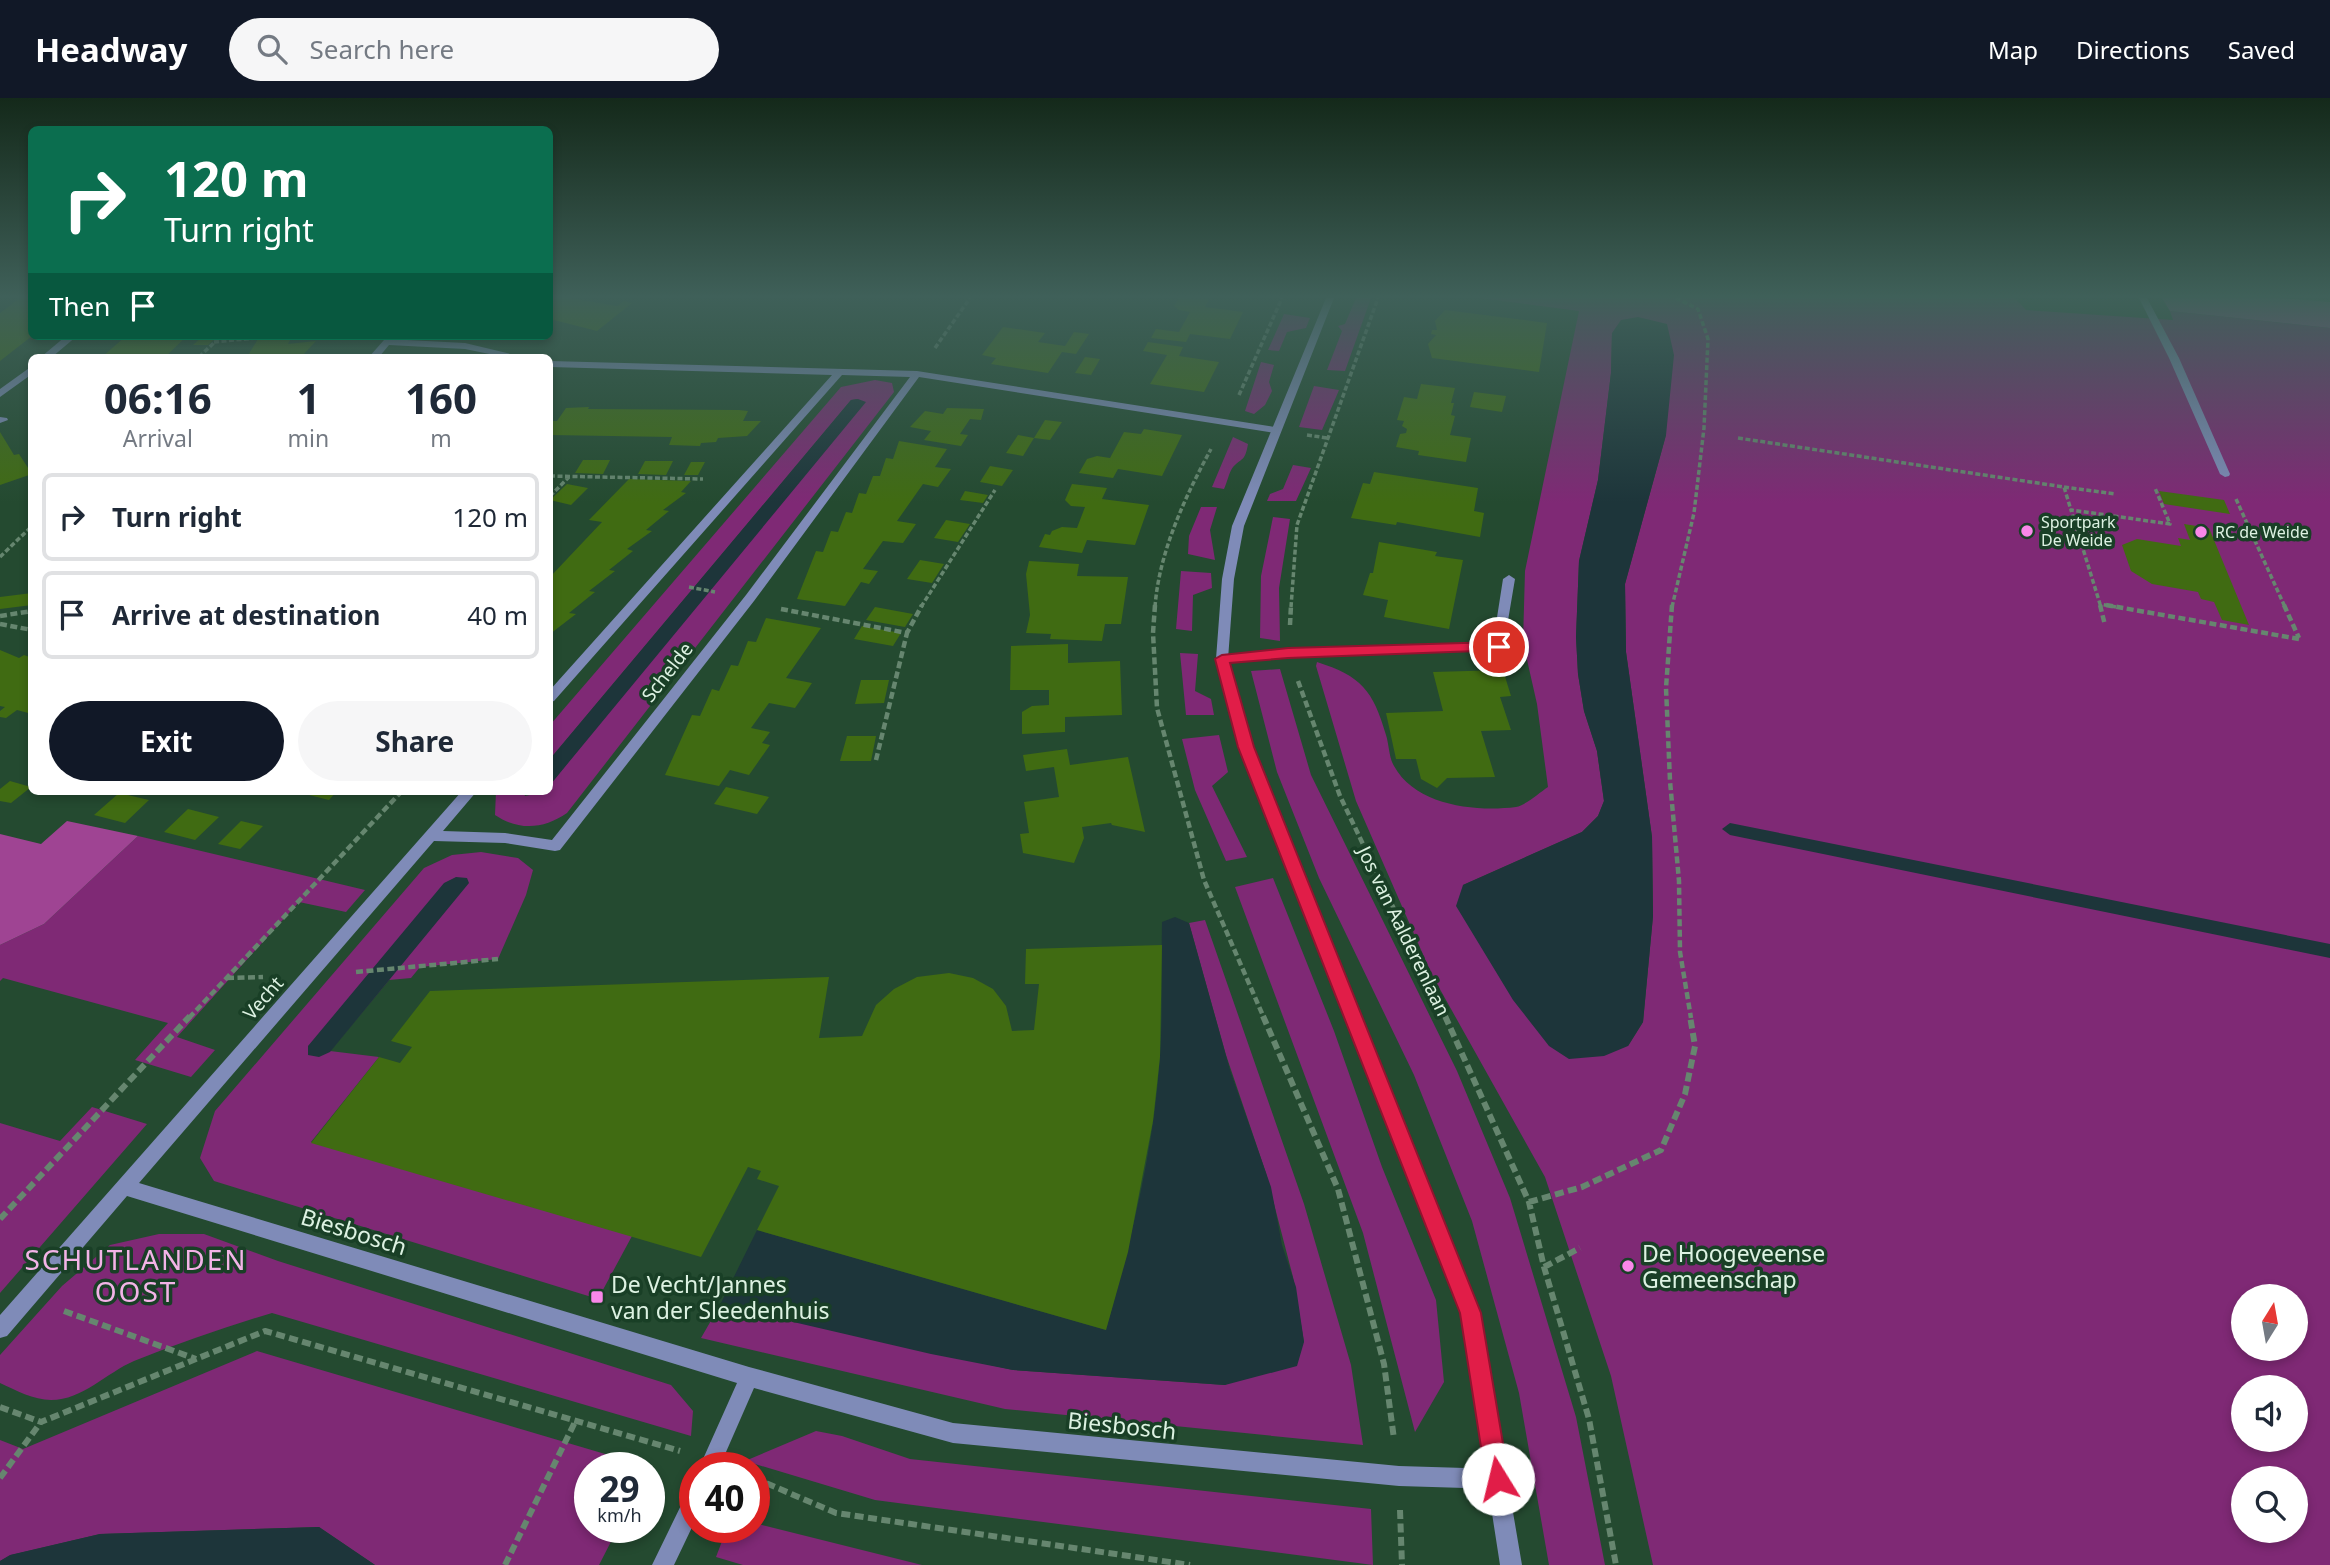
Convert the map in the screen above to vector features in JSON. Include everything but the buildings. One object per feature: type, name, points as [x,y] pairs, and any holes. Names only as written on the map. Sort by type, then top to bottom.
[{"type":"street","points":[[652,366],[917,374],[1275,430]]},
{"type":"street","points":[[1301,366],[1238,526],[1228,579],[1222,659],[1246,747],[1470,1313],[1511,1565]]},
{"type":"street","points":[[2175,366],[2225,474]]},
{"type":"street","points":[[553,695],[840,371]]},
{"type":"street","points":[[0,394],[28,372]]},
{"type":"street","name":"Schelde","points":[[432,836],[505,838],[555,846],[746,603],[917,374]]},
{"type":"street","points":[[1222,659],[1288,653],[1499,647],[1509,579]]},
{"type":"street","points":[[432,836],[467,795]]},
{"type":"street","name":"Vecht","points":[[124,1187],[432,836]]},
{"type":"street","points":[[0,1329],[124,1187]]},
{"type":"street","name":"Biesbosch","points":[[124,1187],[749,1377],[953,1433],[1399,1476],[1498,1479]]},
{"type":"street","points":[[716,1452],[749,1377]]},
{"type":"street","points":[[663,1565],[679,1532]]},
{"type":"path","points":[[917,374],[922,366]]},
{"type":"path","points":[[1252,366],[1227,424],[1188,491],[1157,583],[1153,633],[1157,708],[1204,880],[1338,1189],[1384,1364],[1399,1476],[1402,1565]]},
{"type":"path","name":"Jos van Aalderenlaan","points":[[1354,366],[1297,525],[1288,653],[1340,796],[1435,994],[1529,1202],[1544,1267],[1589,1419],[1616,1565]]},
{"type":"path","points":[[1529,1202],[1582,1187],[1661,1150],[1685,1094],[1695,1046],[1680,952],[1679,881],[1670,781],[1666,688],[1671,610],[1694,513],[1704,428],[1707,366]]},
{"type":"path","points":[[1738,438],[2116,494]]},
{"type":"path","points":[[2100,604],[2299,639],[2225,474]]},
{"type":"path","points":[[553,476],[743,480]]},
{"type":"path","points":[[553,493],[570,476]]},
{"type":"path","points":[[2064,487],[2105,625]]},
{"type":"path","points":[[2071,510],[2170,524],[2155,488]]},
{"type":"path","points":[[876,760],[908,633],[924,601],[995,490]]},
{"type":"path","points":[[0,557],[28,530]]},
{"type":"path","points":[[687,587],[717,593]]},
{"type":"path","points":[[746,603],[908,633]]},
{"type":"path","points":[[0,616],[28,612]]},
{"type":"path","points":[[0,624],[28,629]]},
{"type":"path","points":[[0,1219],[398,795]]},
{"type":"path","points":[[366,971],[498,959]]},
{"type":"path","points":[[1544,1267],[1580,1248]]},
{"type":"path","points":[[27,1297],[196,1359]]},
{"type":"path","points":[[0,1478],[41,1422],[265,1331],[679,1454]]},
{"type":"path","points":[[0,1407],[41,1422]]},
{"type":"path","points":[[505,1565],[575,1422]]},
{"type":"path","points":[[770,1485],[835,1513],[1190,1565]]},
{"type":"shaded area","points":[[1260,366],[1274,366],[1269,382],[1272,391],[1265,405],[1254,414],[1245,411]]},
{"type":"shaded area","points":[[1328,366],[1347,366],[1345,371],[1327,370]]},
{"type":"shaded area","points":[[1567,366],[1611,366],[1598,480],[1579,561],[1576,637],[1584,711],[1597,751],[1604,801],[1598,816],[1582,832],[1463,885],[1628,1046],[1643,1022],[1653,916],[1652,837],[1626,652],[1625,584],[1666,435],[1630,366],[2330,366],[2330,1565],[1653,1565],[1611,1376],[1545,1177],[1432,975],[1356,801],[1316,666],[1317,662],[1332,667],[1355,679],[1363,687],[1376,707],[1394,766],[1417,790],[1432,798],[1466,807],[1516,807],[1548,787],[1537,704],[1523,642],[1525,571]]},
{"type":"shaded area","points":[[875,380],[892,383],[894,392],[567,813],[549,822],[531,826],[513,824],[495,815],[496,795],[553,795],[553,781],[858,399],[851,400],[553,755],[553,722],[841,387]]},
{"type":"shaded area","points":[[1314,386],[1339,390],[1322,430],[1299,427]]},
{"type":"shaded area","points":[[1233,437],[1248,444],[1246,453],[1233,467],[1224,489],[1212,487]]},
{"type":"shaded area","points":[[1293,465],[1311,468],[1296,501],[1267,501],[1270,494],[1283,489]]},
{"type":"shaded area","points":[[1201,507],[1217,507],[1210,530],[1215,560],[1188,554],[1189,536]]},
{"type":"shaded area","points":[[1273,517],[1290,519],[1279,588],[1280,641],[1260,638],[1261,576]]},
{"type":"shaded area","points":[[1181,571],[1211,573],[1212,588],[1193,595],[1192,631],[1176,629]]},
{"type":"shaded area","points":[[1180,653],[1198,654],[1195,691],[1211,699],[1214,715],[1186,715]]},
{"type":"shaded area","points":[[1280,669],[1311,775],[1457,1071],[1510,1198],[1576,1417],[1605,1565],[1549,1565],[1519,1393],[1472,1221],[1414,1075],[1319,878],[1277,772],[1251,671]]},
{"type":"shaded area","points":[[1219,735],[1228,772],[1212,786],[1247,857],[1226,861],[1195,790],[1182,739]]},
{"type":"shaded area","points":[[67,821],[138,836],[44,924],[0,945],[0,834],[41,844]]},
{"type":"shaded area","points":[[138,836],[365,890],[346,912],[299,902],[177,1037],[215,1050],[191,1077],[135,1060],[168,1023],[3,978],[0,981],[0,945],[44,924]]},
{"type":"shaded area","points":[[481,852],[518,858],[533,870],[526,895],[498,959],[420,967],[411,978],[389,980],[330,1051],[379,1057],[311,1142],[632,1236],[598,1299],[214,1181],[200,1158],[215,1111],[424,868],[452,855]]},
{"type":"shaded area","points":[[1273,878],[1334,1031],[1382,1167],[1436,1300],[1444,1382],[1415,1432],[1363,1233],[1235,887]]},
{"type":"shaded area","points":[[1205,920],[1304,1204],[1351,1365],[1363,1445],[1005,1409],[701,1338],[720,1305],[1013,1370],[1225,1385],[1304,1342],[1293,1277],[1266,1173],[1226,1055],[1189,923]]},
{"type":"shaded area","points":[[92,1107],[147,1124],[0,1293],[0,1123],[60,1141]]},
{"type":"shaded area","points":[[159,1234],[204,1234],[278,1261],[671,1385],[693,1411],[691,1436],[272,1313],[134,1361],[84,1391],[63,1399],[38,1398],[0,1383],[0,1355],[62,1286],[110,1245]]},
{"type":"shaded area","points":[[257,1351],[598,1452],[574,1452],[574,1543],[610,1543],[599,1565],[375,1565],[319,1527],[100,1534],[11,1555],[0,1561],[0,1440],[23,1449]]},
{"type":"shaded area","points":[[816,1431],[842,1436],[910,1459],[1371,1509],[1373,1565],[875,1500],[770,1468],[770,1452],[766,1452]]},
{"type":"shaded area","points":[[770,1527],[922,1565],[743,1565],[716,1557],[721,1543],[770,1543]]},
{"type":"water","points":[[1611,366],[1673,366],[1666,435],[1625,584],[1626,652],[1652,837],[1653,916],[1643,1022],[1628,1046],[1604,1056],[1569,1059],[1549,1046],[1513,1000],[1456,906],[1463,885],[1582,832],[1598,816],[1604,801],[1597,751],[1584,711],[1576,637],[1579,561],[1598,480]]},
{"type":"water","points":[[851,400],[866,402],[553,781],[553,755]]},
{"type":"water","points":[[456,877],[467,878],[469,883],[330,1052],[319,1057],[308,1055],[308,1046],[444,883]]},
{"type":"water","points":[[1175,917],[1189,923],[1230,1070],[1271,1187],[1282,1245],[1296,1287],[1304,1342],[1297,1366],[1225,1385],[1013,1370],[931,1354],[720,1305],[757,1230],[1106,1330],[1132,1229],[1153,1126],[1160,1056],[1162,922]]},
{"type":"water","points":[[319,1527],[375,1565],[0,1565],[0,1561],[10,1555],[100,1534]]},
{"type":"waterway","points":[[1730,829],[2330,951]]},
{"type":"place","name":"Sportpark De Weide","points":[[2027,531]]},
{"type":"place","name":"RC de Weide","points":[[2201,532]]},
{"type":"place","name":"De Hoogeveense Gemeenschap","points":[[1628,1266]]},
{"type":"place","name":"De Vecht/Jannes van der Sleedenhuis","points":[[597,1297]]},
{"type":"district","name":"SCHUTLANDEN OOST","points":[[136,1275]]},
{"type":"route","points":[[1498,1479],[1470,1313],[1246,747],[1222,659],[1288,653],[1499,647]]}]
